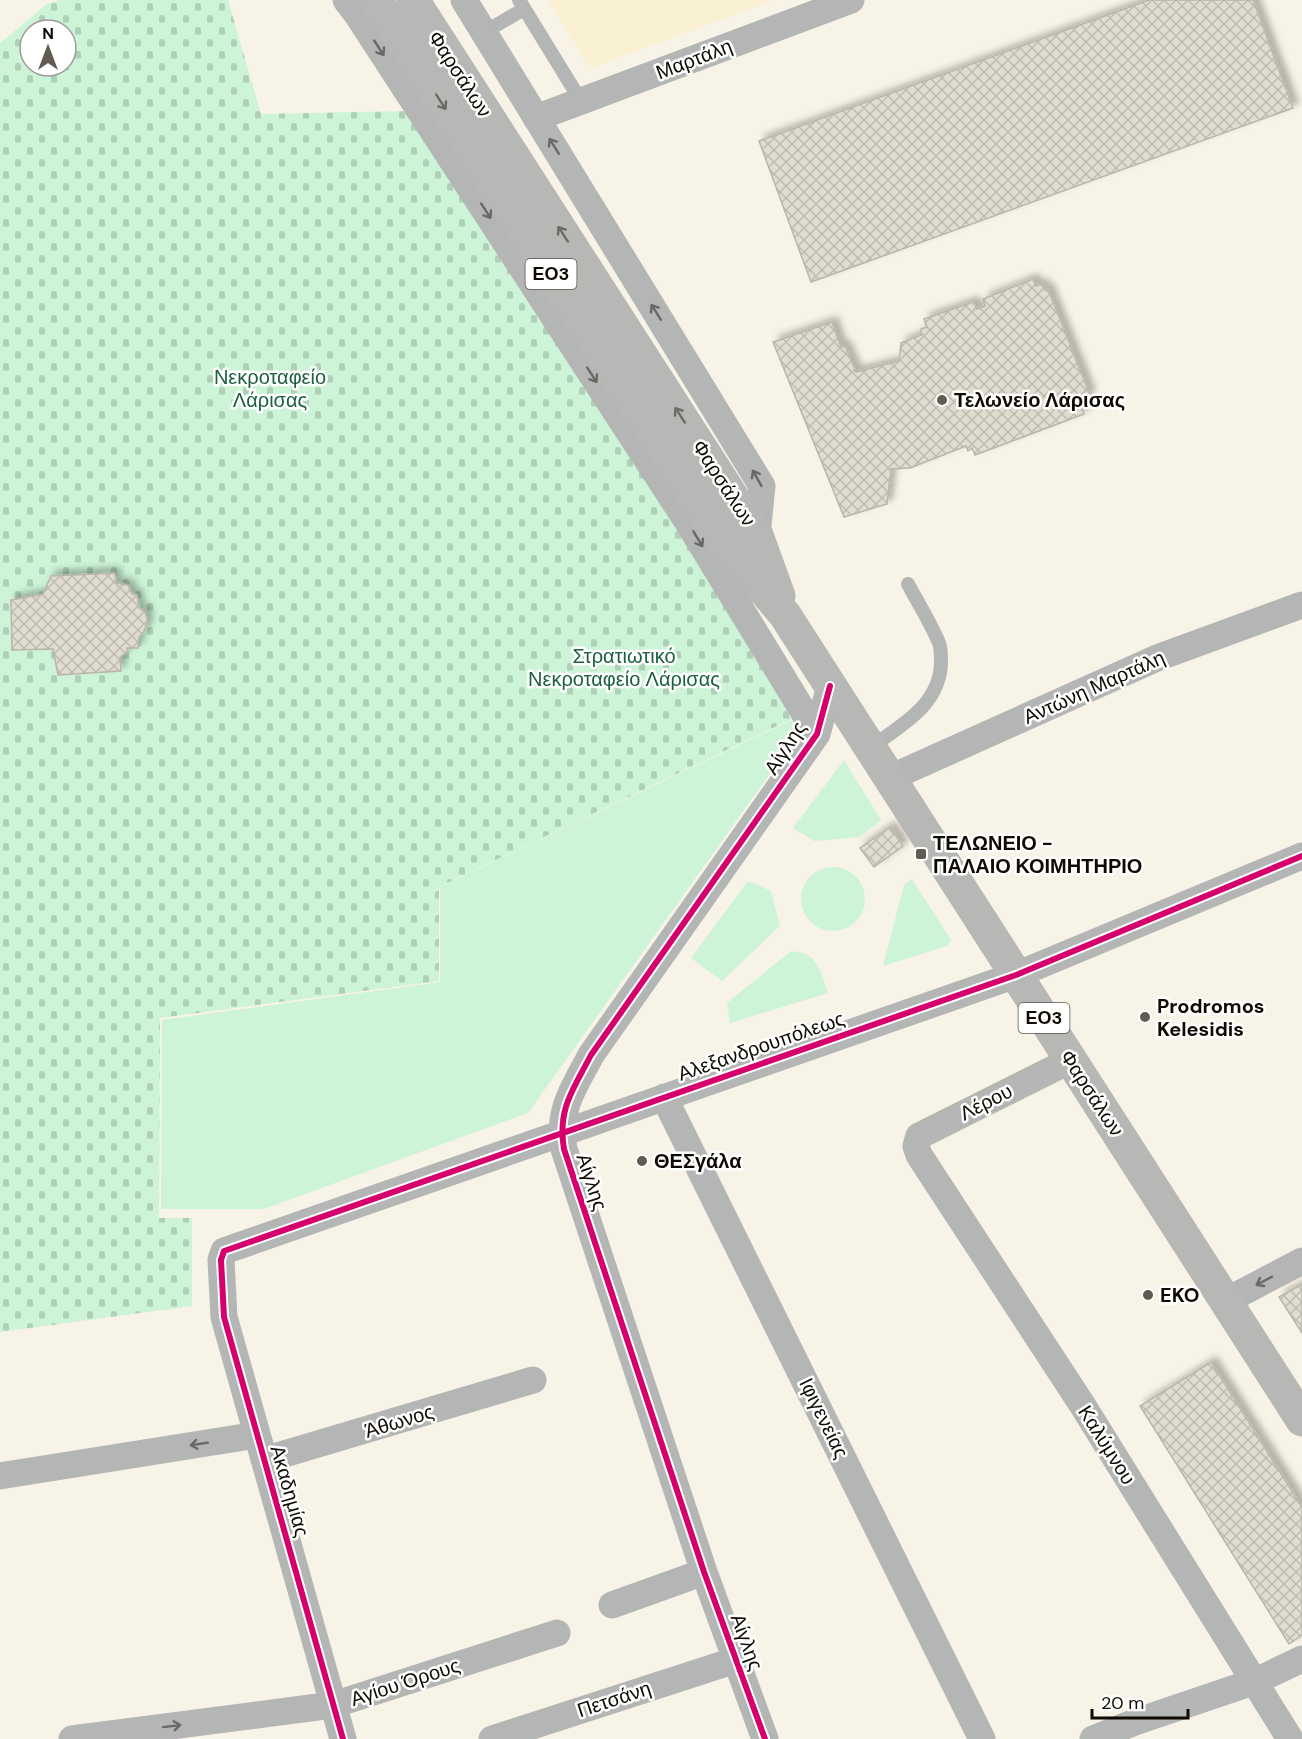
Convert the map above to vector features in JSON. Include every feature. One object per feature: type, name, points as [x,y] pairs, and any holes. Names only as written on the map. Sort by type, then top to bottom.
[{"type":"main road","name":"Φαρσάλων","points":[[412,0],[743,541],[785,615],[1302,1420]]},
{"type":"main road","name":"Φαρσάλων","points":[[358,3],[701,509],[743,541]]},
{"type":"street","name":"Φαρσάλων","points":[[464,0],[762,486],[743,541]]},
{"type":"street","name":"Μαρτάλη","points":[[536,118],[851,0]]},
{"type":"street","points":[[358,3],[687,521],[817,734]]},
{"type":"street","name":"Αντώνη Μαρτάλη","points":[[890,778],[1157,658],[1302,605]]},
{"type":"street","name":"Αίγλης","points":[[765,1739],[704,1572],[564,1149],[561,1133],[564,1109],[591,1055],[817,734],[830,686]]},
{"type":"street","name":"Αλεξανδρουπόλεως","points":[[224,1251],[1016,975],[1302,856]]},
{"type":"street","name":"Λέρου","points":[[919,1155],[916,1146],[918,1136],[1071,1060]]},
{"type":"street","name":"Ιφιγενείας","points":[[664,1097],[981,1739]]},
{"type":"street","name":"Καλύμνου","points":[[919,1155],[1083,1406],[1290,1739]]},
{"type":"street","name":"Ακαδημίας","points":[[224,1251],[221,1260],[224,1317],[343,1739]]},
{"type":"street","points":[[1226,1302],[1302,1261]]},
{"type":"street","name":"Άθωνος","points":[[0,1476],[261,1448],[533,1380]]},
{"type":"street","points":[[612,1605],[704,1572]]},
{"type":"street","name":"Αγίου Όρους","points":[[72,1739],[333,1705],[557,1634]]},
{"type":"street","points":[[1093,1739],[1135,1722],[1256,1681],[1302,1659]]},
{"type":"street","name":"Πετσάνη","points":[[492,1739],[544,1731],[736,1660]]},
{"type":"lane","points":[[483,33],[521,5],[581,101]]},
{"type":"lane","points":[[870,748],[923,708],[933,695],[938,680],[941,666],[940,645],[908,584]]},
{"type":"shaded area","points":[[548,0],[774,0],[590,68]]},
{"type":"green space","name":"Νεκροταφείο Λάρισας","points":[[60,0],[228,0],[261,114],[405,111],[674,518],[792,719],[439,887],[439,981],[160,1018],[159,1218],[192,1218],[192,1306],[0,1332],[0,43],[18,28],[18,78],[78,78],[78,18],[30,18],[47,4]]},
{"type":"green space","points":[[792,720],[799,733],[528,1113],[264,1209],[161,1209],[162,1020],[440,982],[440,887]]},
{"type":"green space","points":[[844,760],[881,820],[860,837],[814,841],[793,828]]},
{"type":"green space","points":[[827,867],[839,867],[856,876],[863,887],[865,899],[863,911],[856,922],[839,931],[827,931],[815,926],[806,917],[801,905],[801,893],[806,881],[815,872]]},
{"type":"green space","points":[[912,879],[951,940],[947,946],[883,966],[904,885]]},
{"type":"green space","points":[[748,881],[771,891],[780,926],[722,981],[691,958]]},
{"type":"green space","points":[[791,951],[811,957],[820,971],[828,993],[730,1023],[727,1003]]},
{"type":"building","points":[[1149,0],[1253,0],[1293,108],[811,282],[759,141]]},
{"type":"building","name":"Τελωνείο Λάρισας","points":[[1033,279],[1036,286],[1042,284],[1045,290],[1048,289],[1090,395],[1085,397],[1087,403],[1081,405],[1084,414],[975,455],[972,448],[968,451],[966,446],[910,468],[891,469],[887,504],[844,517],[773,342],[832,322],[841,347],[845,346],[856,372],[899,361],[901,343],[921,335],[921,329],[927,327],[924,319],[973,302],[977,309],[985,306],[983,299]]},
{"type":"building","points":[[115,573],[116,583],[128,585],[132,594],[137,595],[139,608],[145,611],[147,619],[147,625],[139,637],[138,648],[127,648],[127,652],[120,657],[121,671],[58,675],[53,649],[12,650],[11,600],[43,594],[51,576]]},
{"type":"building","points":[[890,827],[903,846],[874,867],[860,848]]},
{"type":"building","points":[[1302,1284],[1302,1333],[1279,1297]]},
{"type":"building","points":[[1211,1362],[1302,1507],[1302,1635],[1289,1644],[1140,1406]]},
{"type":"cycle path","points":[[765,1739],[704,1572],[564,1149],[562,1135],[568,1099],[591,1055],[817,734],[830,686]]},
{"type":"cycle path","points":[[343,1739],[224,1317],[221,1260],[224,1251],[1016,975],[1302,856]]},
{"type":"place","name":"Τελωνείο Λάρισας","points":[[942,400]]},
{"type":"place","name":"ΤΕΛΩΝΕΙΟ - ΠΑΛΑΙΟ ΚΟΙΜΗΤΗΡΙΟ","points":[[921,854]]},
{"type":"place","name":"Prodromos Kelesidis","points":[[1145,1017]]},
{"type":"place","name":"ΘΕΣγάλα","points":[[642,1161]]},
{"type":"place","name":"EKO","points":[[1148,1295]]},
{"type":"park label","name":"Στρατιωτικό Νεκροταφείο Λάρισας","points":[[624,668]]}]
